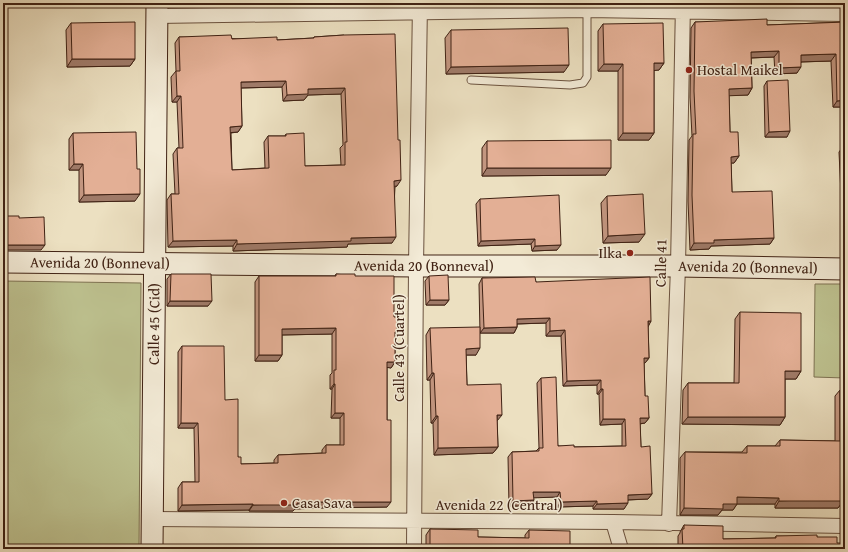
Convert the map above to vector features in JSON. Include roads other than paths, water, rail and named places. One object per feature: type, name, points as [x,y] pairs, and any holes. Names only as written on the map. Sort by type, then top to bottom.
[{"type":"street","points":[[157,9],[420,8],[587,10],[683,7],[845,14]]},
{"type":"street","name":"Calle 41","points":[[669,524],[678,266],[683,7]]},
{"type":"street","name":"Calle 43 (Cuartel)","points":[[414,549],[420,8]]},
{"type":"street","name":"Calle 45 (Cid)","points":[[152,549],[157,9]]},
{"type":"street","name":"Avenida 20 (Bonneval)","points":[[3,262],[416,266],[678,266],[845,269]]},
{"type":"street","name":"Avenida 22 (Central)","points":[[152,519],[414,522],[613,522],[845,526]]},
{"type":"street","points":[[613,522],[621,549]]},
{"type":"lane","points":[[471,80],[570,85],[583,83],[587,77],[587,10]]},
{"type":"place","name":"Hostal Maikel","points":[[689,70]]},
{"type":"place","name":"Ilka","points":[[630,253]]},
{"type":"place","name":"Casa Sava","points":[[284,503]]}]
